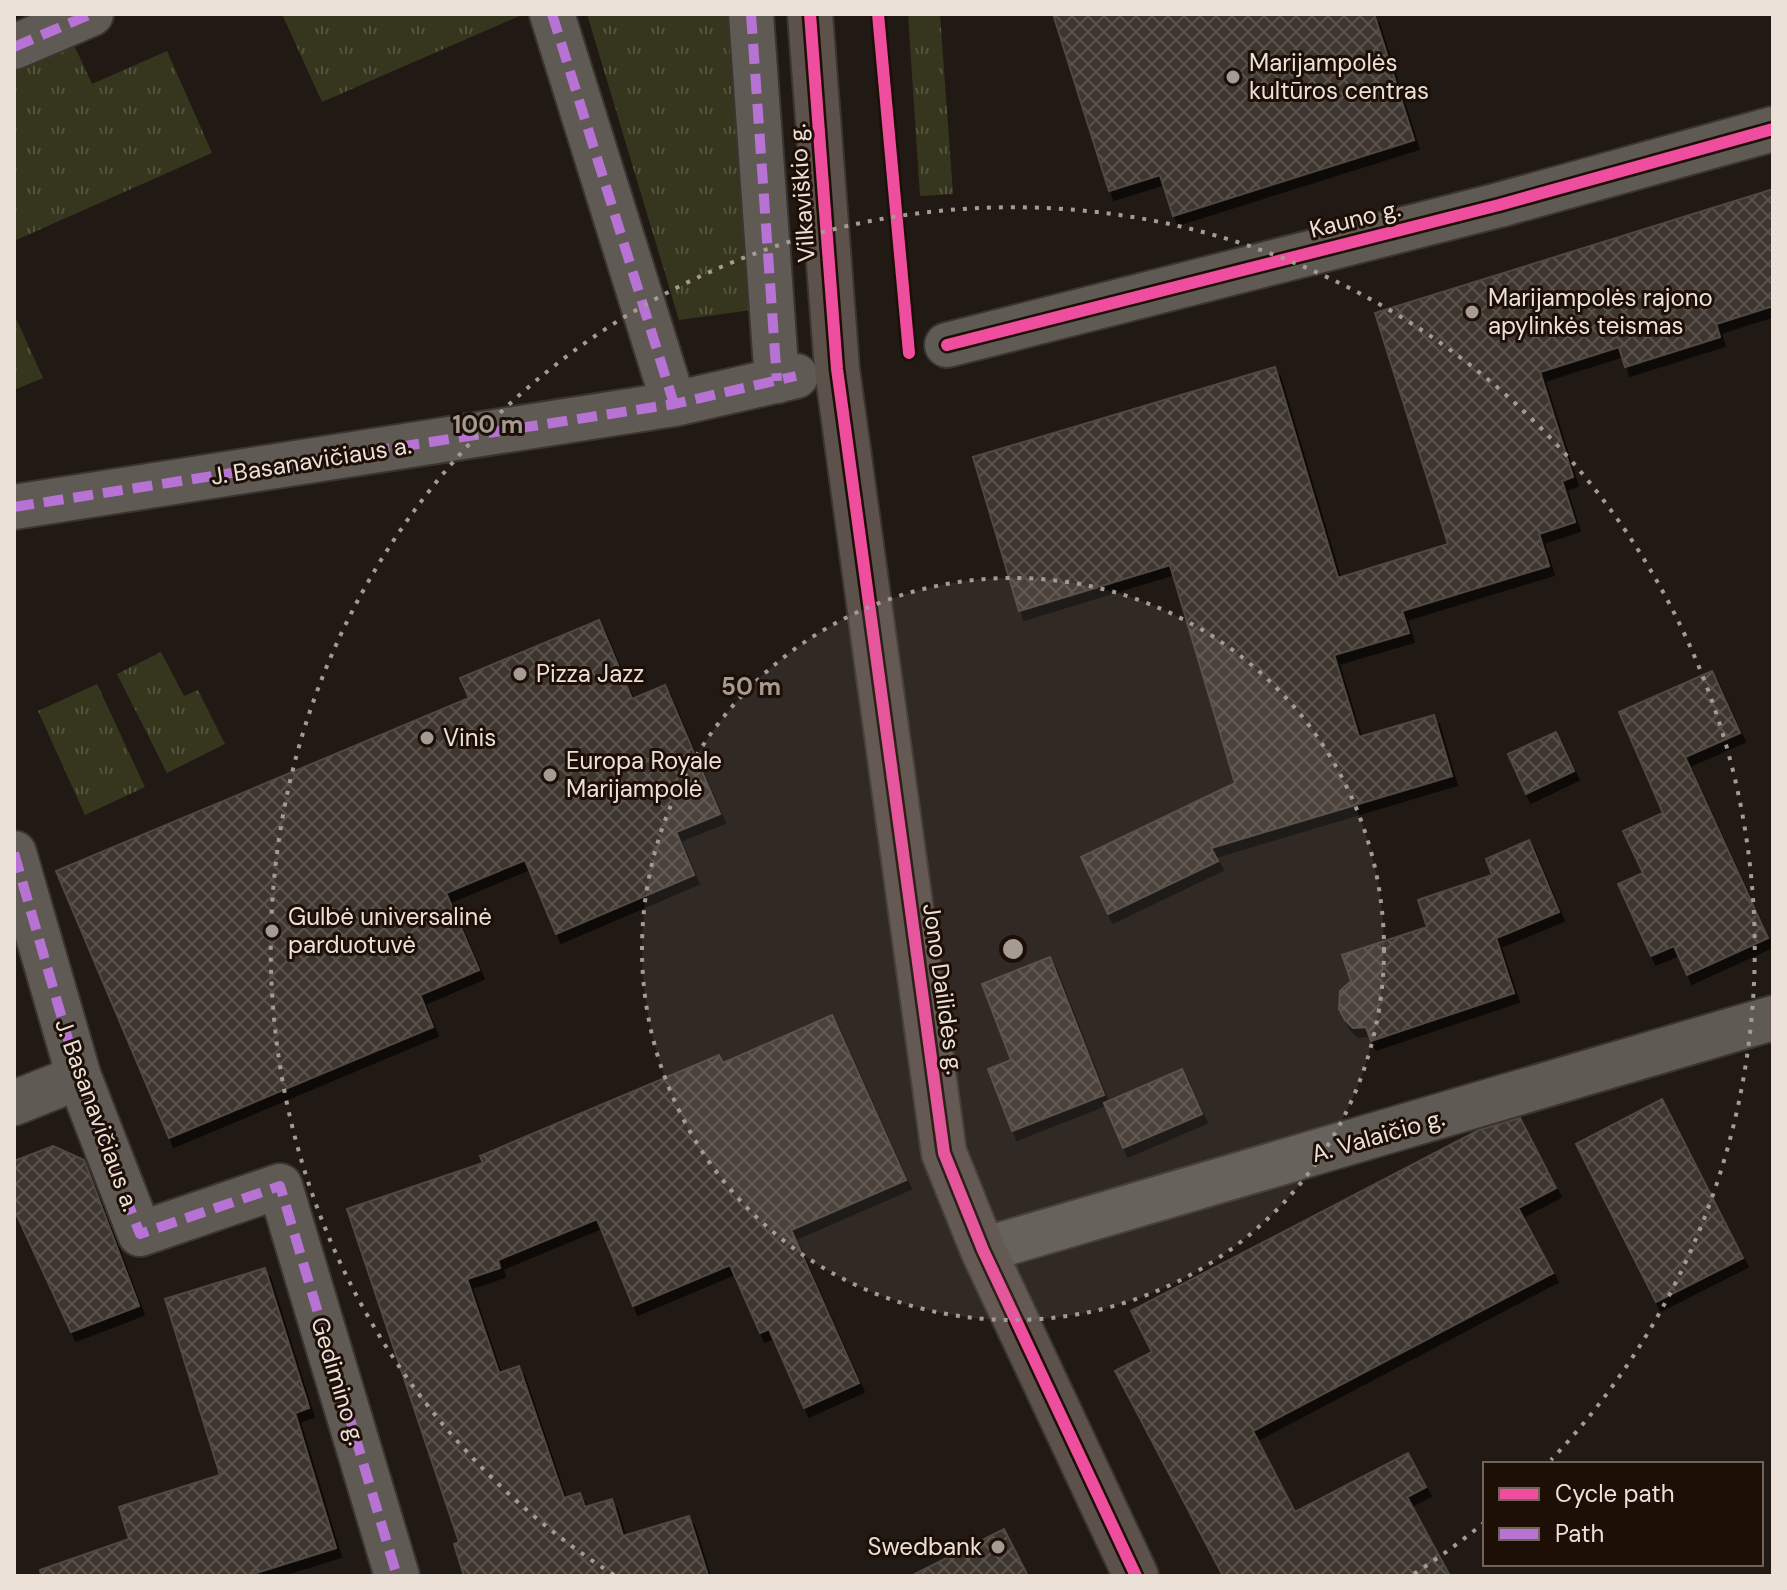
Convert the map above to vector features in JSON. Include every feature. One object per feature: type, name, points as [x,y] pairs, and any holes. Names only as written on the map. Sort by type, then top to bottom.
[{"type":"highway","name":"Vilkaviškio g.","points":[[804,375],[810,14]]},
{"type":"highway","name":"Jono Dailidės g.","points":[[804,375],[944,1153],[983,1250],[1136,1576]]},
{"type":"street","points":[[14,47],[91,14]]},
{"type":"street","points":[[552,14],[674,404]]},
{"type":"street","points":[[751,14],[804,375]]},
{"type":"street","name":"Kauno g.","points":[[947,345],[1499,205],[1773,129]]},
{"type":"street","name":"J. Basanavičiaus a.","points":[[14,507],[674,404],[804,375]]},
{"type":"street","name":"J. Basanavičiaus a.","points":[[14,853],[79,1077],[140,1234],[280,1186]]},
{"type":"street","name":"A. Valaičio g.","points":[[983,1250],[1773,1018]]},
{"type":"street","points":[[14,1103],[79,1077]]},
{"type":"street","name":"Gedimino g.","points":[[280,1186],[397,1576]]},
{"type":"green space","points":[[282,14],[524,14],[322,102]]},
{"type":"green space","points":[[587,14],[727,14],[751,310],[679,320]]},
{"type":"green space","points":[[908,14],[940,14],[953,194],[920,196]]},
{"type":"green space","points":[[68,32],[92,84],[167,51],[212,153],[14,241],[14,56]]},
{"type":"green space","points":[[14,314],[43,378],[14,390]]},
{"type":"green space","points":[[161,652],[184,696],[198,690],[225,744],[167,773],[117,674]]},
{"type":"green space","points":[[97,684],[145,787],[85,815],[38,711]]},
{"type":"building","name":"Marijampolės kultūros centras","points":[[1053,14],[1374,14],[1414,140],[1173,216],[1160,175],[1109,191]]},
{"type":"building","points":[[1773,189],[1773,306],[1716,324],[1720,337],[1625,367],[1619,347],[1540,372],[1573,477],[1562,481],[1575,522],[1539,534],[1549,566],[1402,611],[1409,633],[1334,655],[1359,737],[1434,715],[1452,776],[1211,848],[1218,861],[1108,914],[1081,857],[1235,783],[1170,565],[1019,611],[973,457],[1275,367],[1338,578],[1448,544],[1375,313]]},
{"type":"building","name":"Gulbė universalinė parduotuvė","points":[[599,620],[632,699],[665,685],[720,814],[676,832],[694,875],[556,934],[525,860],[446,893],[479,970],[420,995],[433,1027],[169,1138],[56,871],[469,698],[460,678]]},
{"type":"building","points":[[1712,671],[1740,733],[1685,757],[1768,938],[1687,975],[1674,946],[1651,956],[1618,884],[1643,873],[1623,831],[1663,813],[1619,712]]},
{"type":"building","points":[[1556,732],[1574,771],[1526,794],[1508,754]]},
{"type":"building","points":[[1529,840],[1559,912],[1496,938],[1514,993],[1371,1041],[1366,1027],[1353,1028],[1339,1009],[1340,991],[1351,981],[1342,955],[1427,927],[1418,900],[1492,875],[1486,859]]},
{"type":"building","points":[[1050,957],[1104,1095],[1012,1131],[988,1069],[1011,1060],[982,984]]},
{"type":"building","points":[[832,1015],[906,1180],[791,1230],[859,1383],[804,1408],[769,1329],[760,1333],[730,1265],[633,1306],[597,1219],[498,1260],[500,1268],[467,1279],[499,1373],[519,1366],[564,1498],[580,1493],[585,1507],[612,1499],[623,1536],[689,1516],[708,1576],[464,1576],[454,1544],[459,1542],[347,1209],[483,1163],[480,1156],[719,1055],[723,1063]]},
{"type":"building","points":[[1182,1069],[1202,1114],[1123,1148],[1104,1103]]},
{"type":"building","points":[[1662,1099],[1743,1258],[1656,1302],[1576,1144]]},
{"type":"building","points":[[1520,1118],[1556,1188],[1518,1208],[1553,1273],[1253,1431],[1295,1512],[1408,1453],[1426,1487],[1407,1497],[1450,1576],[1223,1576],[1115,1371],[1152,1352],[1131,1311],[1479,1130]]},
{"type":"building","points":[[53,1146],[84,1160],[139,1306],[71,1332],[14,1209],[14,1161]]},
{"type":"building","points":[[265,1268],[309,1408],[295,1413],[336,1548],[246,1576],[41,1576],[40,1570],[129,1539],[119,1507],[220,1475],[165,1299]]},
{"type":"building","points":[[1004,1529],[1028,1576],[911,1576]]},
{"type":"marked path","points":[[14,47],[91,14]]},
{"type":"marked path","points":[[552,14],[674,404]]},
{"type":"marked path","points":[[751,14],[777,381]]},
{"type":"marked path","points":[[14,507],[674,404],[796,376]]},
{"type":"marked path","points":[[14,853],[79,1077],[140,1234],[280,1186],[397,1576]]},
{"type":"cycle path","points":[[810,14],[837,369],[944,1153],[983,1250],[1136,1576]]},
{"type":"cycle path","points":[[878,14],[909,353]]},
{"type":"cycle path","points":[[947,345],[1499,205],[1773,129]]},
{"type":"place","name":"Marijampolės kultūros centras","points":[[1233,77]]},
{"type":"place","name":"Marijampolės rajono apylinkės teismas","points":[[1472,312]]},
{"type":"place","name":"Pizza Jazz","points":[[520,674]]},
{"type":"place","name":"Vinis","points":[[427,738]]},
{"type":"place","name":"Europa Royale Marijampolė","points":[[550,775]]},
{"type":"place","name":"Gulbė universalinė parduotuvė","points":[[272,931]]},
{"type":"place","name":"Swedbank","points":[[998,1547]]}]
